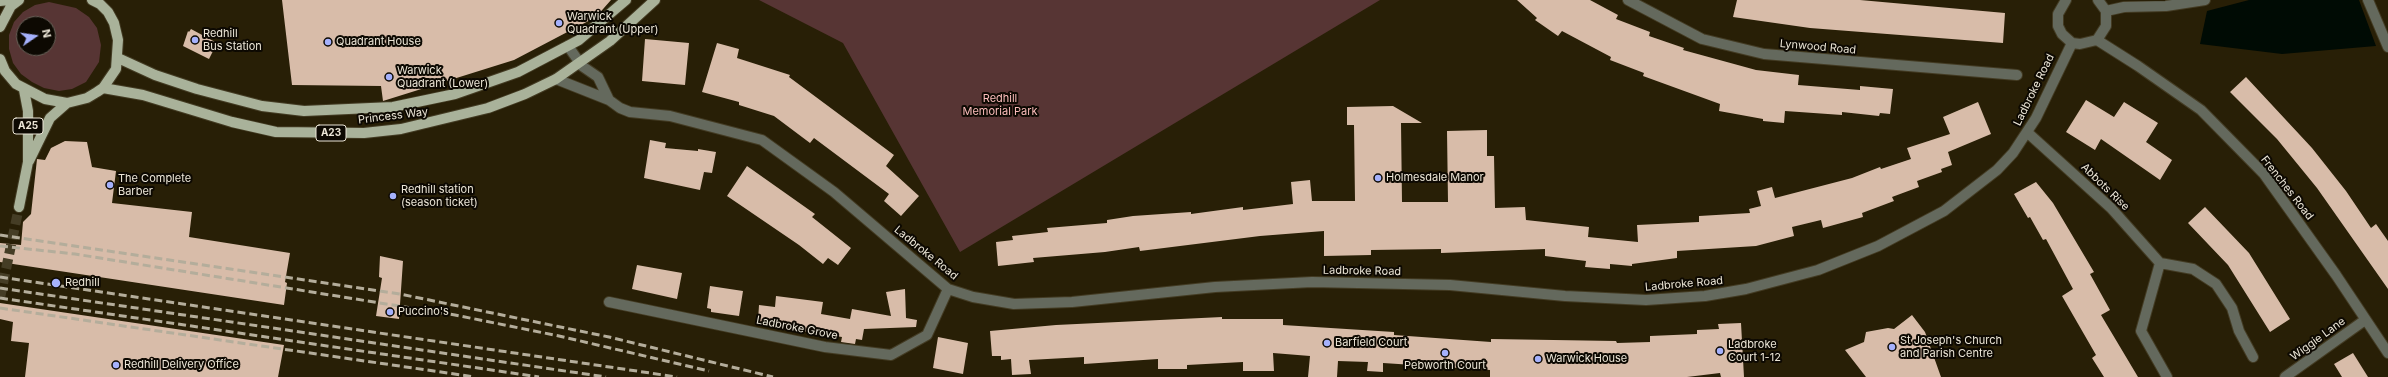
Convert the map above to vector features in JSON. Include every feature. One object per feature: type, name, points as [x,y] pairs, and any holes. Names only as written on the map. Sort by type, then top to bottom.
[{"type":"main road","points":[[0,1],[9,0]]},
{"type":"main road","points":[[0,27],[12,6],[19,0]]},
{"type":"main road","points":[[0,62],[10,78],[24,90],[45,99],[67,103],[87,98],[103,88],[116,69],[118,58],[118,40],[114,23],[100,4],[92,0]]},
{"type":"main road","name":"Princess Way","points":[[118,58],[155,75],[196,89],[262,106],[304,111],[393,107],[455,94],[518,72],[579,40],[626,0]]},
{"type":"main road","name":"Princess Way","points":[[103,88],[143,96],[232,122],[276,132],[364,133],[401,129],[455,117],[525,94],[556,79],[610,41],[655,0]]},
{"type":"main road","name":"A25","points":[[19,207],[28,162],[28,111],[24,90]]},
{"type":"main road","name":"A25","points":[[28,162],[50,118],[67,103]]},
{"type":"street","name":"Lynwood Road","points":[[1628,0],[1702,39],[1764,54],[2016,75]]},
{"type":"street","points":[[2066,0],[2058,14],[2058,26],[2062,34],[2072,43],[2089,44],[2097,40],[2106,26],[2106,11],[2098,0]]},
{"type":"street","points":[[2106,11],[2124,7],[2166,6],[2204,0]]},
{"type":"street","points":[[2368,0],[2388,47]]},
{"type":"street","name":"Frenches Road","points":[[2097,40],[2138,66],[2201,110],[2264,174],[2336,274],[2388,353]]},
{"type":"street","name":"Ladbroke Road","points":[[556,79],[609,100],[620,108],[630,112],[670,116],[762,140],[834,192],[948,289],[973,297],[1014,304],[1072,302],[1215,287],[1312,282],[1450,285],[1565,296],[1646,300],[1705,296],[1746,289],[1818,270],[1848,259],[1914,228],[1944,211],[1997,170],[2028,133],[2072,43]]},
{"type":"street","points":[[568,46],[580,61],[582,66],[598,77],[609,100]]},
{"type":"street","name":"Abbots Rise","points":[[2028,133],[2111,208],[2160,263]]},
{"type":"street","points":[[2167,377],[2141,331],[2160,263],[2192,269],[2216,284],[2232,308],[2239,331],[2254,357]]},
{"type":"street","name":"Ladbroke Grove","points":[[609,302],[825,347],[891,355],[927,335],[948,289]]},
{"type":"street","name":"Wiggie Lane","points":[[2285,377],[2365,320]]},
{"type":"green space","name":"Redhill Memorial Park","points":[[759,0],[1380,0],[960,252],[843,43]]},
{"type":"green space","points":[[49,2],[76,8],[89,17],[97,28],[101,45],[99,62],[86,82],[72,89],[59,91],[44,88],[21,74],[13,63],[9,49],[9,35],[16,20],[16,56],[56,56],[56,16],[19,16],[35,5]]},
{"type":"shaded area","points":[[2249,0],[2359,0],[2376,46],[2282,54],[2200,44],[2207,11]]},
{"type":"building","points":[[282,0],[611,0],[596,17],[514,60],[383,101],[381,86],[292,85]]},
{"type":"building","points":[[1517,0],[1590,0],[1618,15],[1616,19],[1650,32],[1649,36],[1684,48],[1683,50],[1756,70],[1799,75],[1798,85],[1860,90],[1860,86],[1893,89],[1890,114],[1880,113],[1879,116],[1842,112],[1842,115],[1785,111],[1784,123],[1763,121],[1763,119],[1719,111],[1720,104],[1643,76],[1644,73],[1610,60],[1611,57],[1562,31],[1558,36],[1535,20],[1537,18]]},
{"type":"building","points":[[1737,0],[1860,0],[2005,13],[2003,43],[1810,28],[1733,17]]},
{"type":"building","name":"Redhill Bus Station","points":[[191,29],[217,43],[209,59],[183,46],[188,31],[189,32]]},
{"type":"building","points":[[645,39],[689,43],[685,85],[642,81]]},
{"type":"building","points":[[717,43],[739,49],[737,58],[790,75],[789,77],[894,155],[886,166],[919,196],[901,216],[884,201],[889,194],[814,138],[810,143],[774,116],[739,105],[739,102],[702,92]]},
{"type":"building","points":[[2246,77],[2312,148],[2346,191],[2371,228],[2376,224],[2388,241],[2388,289],[2317,188],[2277,139],[2230,92]]},
{"type":"building","points":[[2086,100],[2114,117],[2124,102],[2158,123],[2146,142],[2172,160],[2160,180],[2101,139],[2095,150],[2066,132]]},
{"type":"building","points":[[1978,102],[1991,134],[1948,152],[1952,165],[1941,169],[1942,172],[1917,181],[1919,187],[1892,197],[1894,201],[1862,213],[1863,217],[1823,228],[1821,220],[1792,227],[1794,236],[1756,246],[1677,251],[1677,258],[1632,264],[1632,266],[1610,264],[1610,269],[1585,267],[1586,261],[1545,256],[1545,249],[1441,253],[1441,249],[1371,250],[1371,255],[1324,256],[1324,231],[1260,236],[1140,251],[1139,247],[1105,252],[1033,258],[1034,262],[998,266],[996,242],[1013,240],[1012,236],[1048,232],[1047,228],[1107,223],[1107,220],[1133,216],[1191,212],[1191,214],[1243,207],[1243,210],[1293,204],[1291,182],[1310,180],[1312,201],[1355,201],[1354,125],[1347,125],[1347,107],[1393,106],[1422,123],[1401,123],[1402,202],[1448,202],[1447,131],[1487,130],[1487,156],[1494,156],[1495,208],[1525,207],[1526,220],[1589,227],[1588,237],[1638,242],[1637,225],[1699,222],[1699,216],[1750,213],[1749,209],[1761,206],[1757,191],[1772,187],[1775,198],[1852,178],[1880,167],[1881,169],[1911,159],[1907,148],[1950,134],[1943,117]]},
{"type":"building","points":[[650,140],[666,143],[665,148],[698,151],[698,149],[716,152],[712,173],[704,172],[700,190],[644,178]]},
{"type":"building","points":[[65,141],[87,142],[92,167],[116,171],[112,203],[192,212],[189,237],[290,253],[285,282],[287,283],[284,305],[0,262],[0,243],[21,245],[23,222],[31,214],[37,159],[45,160],[51,148]]},
{"type":"building","points":[[747,166],[815,214],[812,217],[851,248],[838,265],[828,258],[823,264],[799,245],[727,196]]},
{"type":"building","points":[[2036,182],[2053,203],[2094,272],[2090,274],[2110,310],[2101,315],[2138,377],[2104,377],[2092,358],[2096,355],[2062,296],[2073,289],[2046,239],[2043,240],[2030,217],[2028,218],[2014,194]]},
{"type":"building","points":[[2205,207],[2249,253],[2290,319],[2270,332],[2228,265],[2188,223]]},
{"type":"building","points":[[380,256],[403,261],[399,319],[376,316],[382,278],[379,277]]},
{"type":"building","points":[[637,265],[682,273],[677,299],[632,289]]},
{"type":"building","points":[[710,286],[743,291],[739,316],[711,312],[711,309],[707,308]]},
{"type":"building","points":[[905,289],[906,318],[917,320],[916,327],[864,329],[862,340],[856,339],[855,344],[841,342],[842,337],[776,327],[776,324],[758,321],[759,305],[775,307],[776,296],[823,302],[821,314],[850,319],[852,309],[891,316],[886,292]]},
{"type":"building","points":[[0,303],[284,345],[278,377],[25,377],[29,343],[11,341],[13,322],[0,319]]},
{"type":"building","name":"St Joseph's Church and Parish Centre","points":[[1912,315],[1925,332],[1941,377],[1866,377],[1845,350],[1864,342],[1866,332],[1888,328],[1894,329]]},
{"type":"building","points":[[1222,317],[1222,319],[1283,319],[1283,325],[1394,332],[1394,335],[1491,342],[1491,339],[1616,341],[1617,343],[1650,342],[1650,336],[1697,334],[1697,330],[1719,329],[1718,324],[1741,323],[1744,377],[1721,377],[1720,373],[1687,377],[1490,377],[1490,370],[1383,363],[1383,372],[1367,371],[1368,362],[1338,361],[1337,377],[1308,377],[1310,356],[1273,353],[1274,371],[1243,371],[1243,362],[1187,365],[1187,369],[1158,369],[1158,359],[1084,364],[1084,357],[1029,360],[1031,374],[1012,375],[1011,359],[1001,360],[1001,356],[992,356],[990,331],[1056,325]]},
{"type":"building","points":[[938,337],[968,343],[963,374],[933,368]]},
{"type":"building","points":[[2353,353],[2368,377],[2342,377],[2334,364]]},
{"type":"tunnel","points":[[0,298],[19,207]]},
{"type":"railway","points":[[0,235],[400,294],[609,337],[773,377]]},
{"type":"railway","points":[[0,246],[75,254],[455,315],[559,336],[709,371]]},
{"type":"railway","points":[[0,277],[677,377]]},
{"type":"railway","points":[[0,288],[606,377]]},
{"type":"railway","points":[[0,298],[539,377]]},
{"type":"railway","points":[[0,308],[475,377]]},
{"type":"place","name":"Warwick Quadrant (Upper)","points":[[559,23]]},
{"type":"place","name":"Redhill Bus Station","points":[[195,40]]},
{"type":"place","name":"Quadrant House","points":[[328,42]]},
{"type":"place","name":"Warwick Quadrant (Lower)","points":[[389,77]]},
{"type":"place","name":"Holmesdale Manor","points":[[1378,178]]},
{"type":"place","name":"The Complete Barber","points":[[110,185]]},
{"type":"place","name":"Redhill station (season ticket)","points":[[393,196]]},
{"type":"place","name":"Redhill","points":[[56,283]]},
{"type":"place","name":"Puccino's","points":[[390,312]]},
{"type":"place","name":"Barfield Court","points":[[1327,343]]},
{"type":"place","name":"St Joseph's Church and Parish Centre","points":[[1892,347]]},
{"type":"place","name":"Ladbroke Court 1-12","points":[[1720,351]]},
{"type":"place","name":"Pebworth Court","points":[[1445,353]]},
{"type":"place","name":"Warwick House","points":[[1538,359]]},
{"type":"place","name":"Redhill Delivery Office","points":[[116,365]]}]
